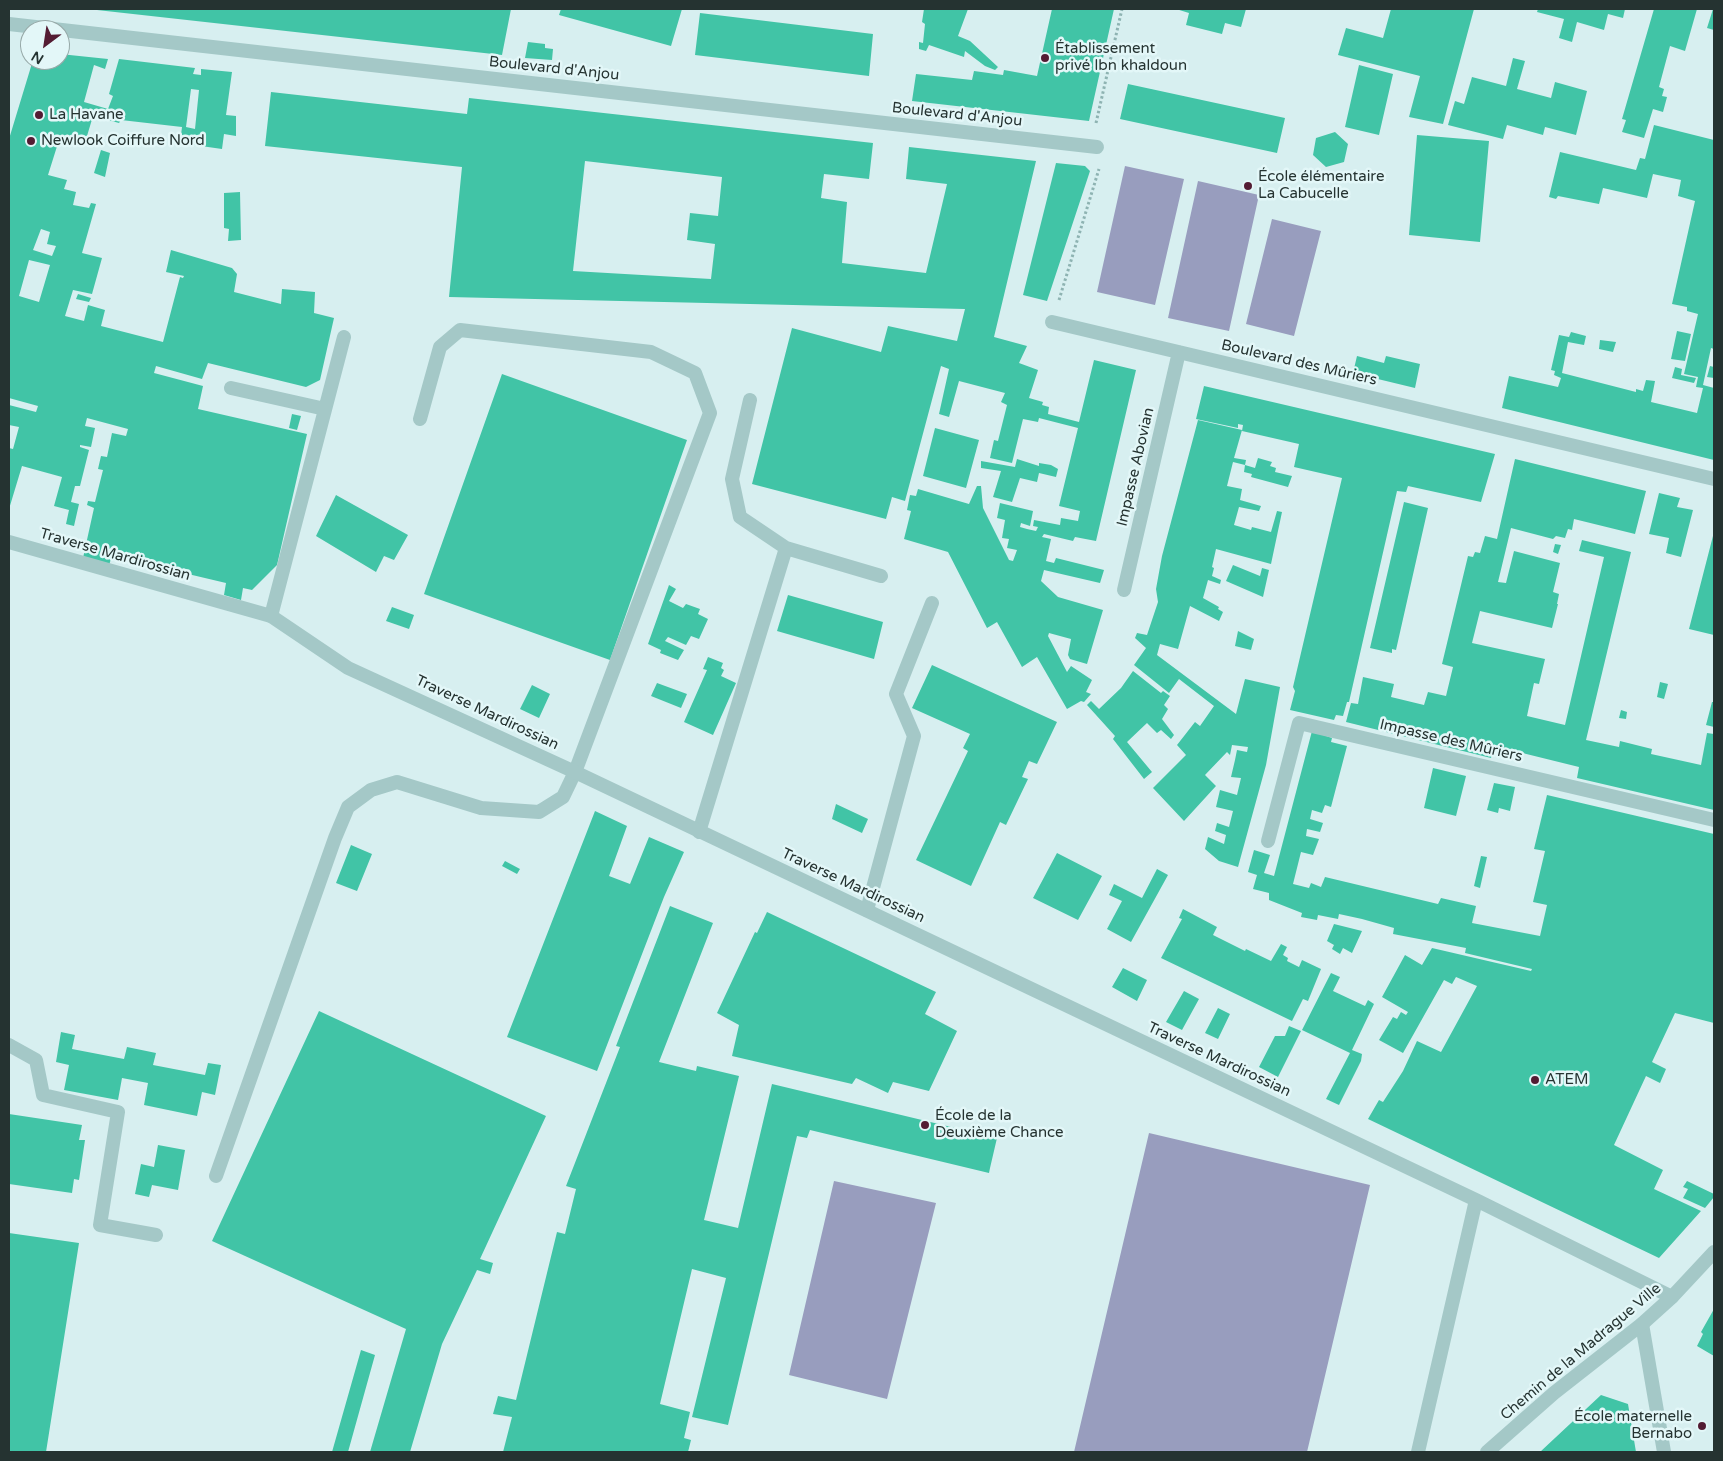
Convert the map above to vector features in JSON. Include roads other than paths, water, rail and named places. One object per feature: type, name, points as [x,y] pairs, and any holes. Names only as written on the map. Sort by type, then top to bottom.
[{"type":"street","name":"Boulevard d'Anjou","points":[[9,24],[1096,147]]},
{"type":"street","name":"Boulevard des Mûriers","points":[[1052,322],[1714,479]]},
{"type":"street","points":[[216,1176],[335,838],[348,807],[371,790],[397,782],[481,808],[539,812],[563,797],[575,772],[710,413],[695,373],[651,352],[460,330],[440,347],[420,419]]},
{"type":"street","points":[[270,616],[344,337]]},
{"type":"street","name":"Impasse Abovian","points":[[1124,590],[1180,352]]},
{"type":"street","points":[[231,388],[325,409]]},
{"type":"street","points":[[750,400],[732,478],[740,517],[786,548],[881,576]]},
{"type":"street","name":"Traverse Mardirossian","points":[[9,542],[270,616],[348,668],[575,772],[867,910],[1476,1200],[1672,1297]]},
{"type":"street","points":[[699,832],[786,548]]},
{"type":"street","points":[[867,910],[914,736],[896,694],[932,603]]},
{"type":"street","name":"Impasse des Mûriers","points":[[1268,840],[1299,723],[1714,820]]},
{"type":"street","points":[[9,1044],[36,1060],[43,1095],[118,1112],[100,1225],[156,1236]]},
{"type":"street","points":[[1418,1452],[1476,1200]]},
{"type":"street","name":"Chemin de la Madrague Ville","points":[[1487,1452],[1554,1394],[1642,1324],[1672,1297],[1714,1252]]},
{"type":"street","points":[[1642,1324],[1664,1452]]},
{"type":"place","name":"Établissement privé Ibn khaldoun","points":[[1045,58]]},
{"type":"place","name":"La Havane","points":[[39,115]]},
{"type":"place","name":"Newlook Coiffure Nord","points":[[31,141]]},
{"type":"place","name":"École élémentaire La Cabucelle","points":[[1248,186]]},
{"type":"place","name":"ATEM","points":[[1535,1080]]},
{"type":"place","name":"École de la Deuxième Chance","points":[[925,1125]]},
{"type":"place","name":"École maternelle Bernabo","points":[[1702,1426]]}]
